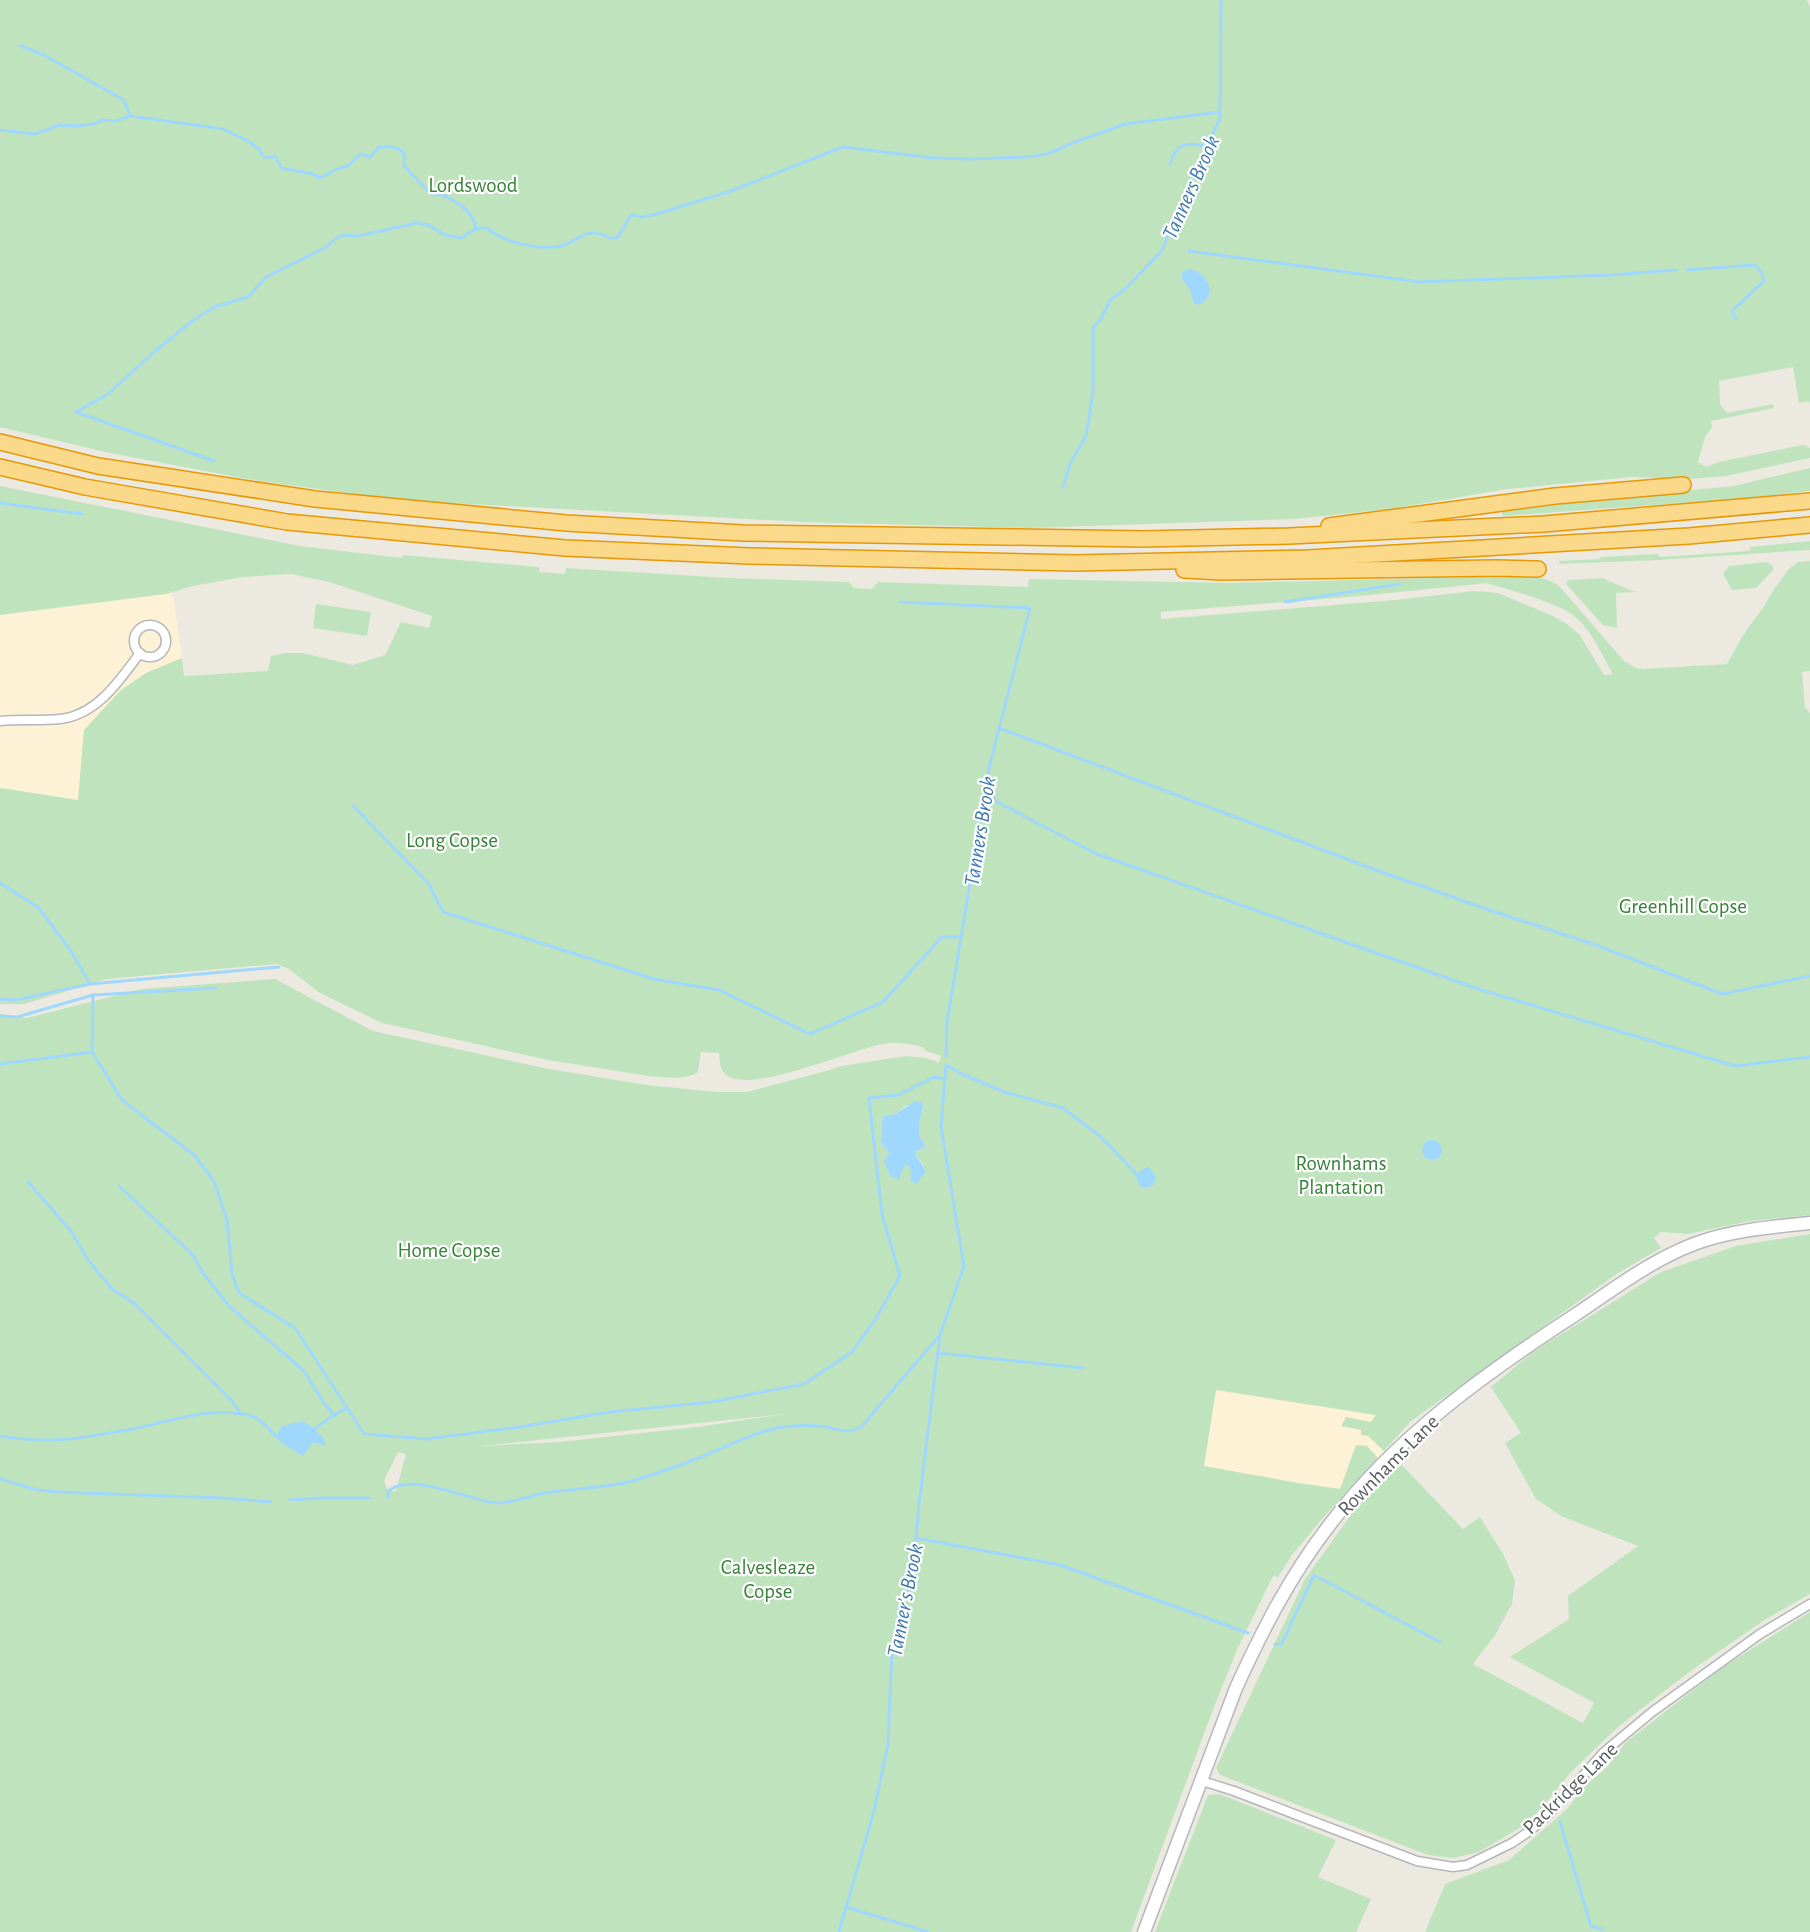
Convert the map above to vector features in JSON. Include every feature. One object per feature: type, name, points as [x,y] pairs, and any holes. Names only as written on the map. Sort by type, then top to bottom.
[{"type":"highway","points":[[0,442],[98,466],[315,499],[566,523],[743,533],[1143,539],[1289,536],[1544,524],[1810,501]]},
{"type":"highway","points":[[0,467],[85,487],[288,522],[565,548],[749,556],[1076,563],[1222,572],[1538,569]]},
{"type":"highway","points":[[1289,536],[1332,525],[1443,510],[1555,496],[1683,485]]},
{"type":"highway","points":[[1076,563],[1308,558],[1689,536],[1810,525]]},
{"type":"street","points":[[0,721],[62,719],[83,712],[102,699],[140,653]]},
{"type":"street","name":"Rownhams Lane","points":[[1144,1932],[1236,1688],[1282,1595],[1308,1554],[1360,1487],[1409,1439],[1506,1361],[1665,1257],[1696,1243],[1732,1233],[1810,1223]]},
{"type":"street","name":"Packridge Lane","points":[[1202,1780],[1417,1862],[1454,1868],[1467,1865],[1512,1843],[1532,1830],[1604,1752],[1652,1712],[1760,1634],[1810,1604]]},
{"type":"shaded area","points":[[171,592],[182,658],[146,673],[121,690],[84,730],[78,800],[0,788],[0,615]]},
{"type":"shaded area","points":[[1216,1389],[1411,1421],[1348,1490],[1298,1483],[1203,1466]]},
{"type":"green space","name":"Lordswood","points":[[0,0],[1807,0],[1810,7],[1810,404],[1809,401],[1799,403],[1793,367],[1719,381],[1720,404],[1727,413],[1773,404],[1774,408],[1711,421],[1712,427],[1705,437],[1698,462],[1706,467],[1719,462],[1803,445],[1810,448],[1810,458],[1726,476],[1689,479],[1632,477],[1508,489],[1390,509],[1294,519],[1030,528],[803,522],[395,500],[247,479],[105,452],[0,427]]},
{"type":"green space","points":[[1810,468],[1810,491],[1738,499],[1503,516],[1502,512],[1600,499],[1734,486]]},
{"type":"green space","points":[[0,486],[300,546],[402,558],[403,555],[539,567],[539,572],[565,574],[566,568],[730,578],[849,582],[854,588],[872,589],[878,582],[1028,587],[1029,579],[1231,583],[1531,577],[1551,581],[1561,588],[1624,661],[1636,668],[1644,669],[1727,664],[1743,635],[1788,570],[1798,562],[1810,561],[1810,671],[1802,672],[1805,707],[1810,713],[1810,1215],[1750,1221],[1688,1234],[1661,1232],[1654,1238],[1661,1248],[1618,1273],[1411,1421],[1384,1451],[1368,1436],[1361,1435],[1361,1430],[1341,1426],[1346,1417],[1371,1422],[1376,1415],[1216,1390],[1204,1466],[1340,1489],[1356,1445],[1367,1446],[1378,1458],[1322,1519],[1292,1555],[1278,1577],[1273,1576],[1237,1650],[1212,1712],[1131,1932],[0,1932],[0,1014],[27,1018],[141,989],[275,979],[373,1031],[549,1069],[647,1085],[716,1092],[747,1092],[841,1066],[906,1056],[939,1062],[941,1056],[926,1051],[922,1047],[890,1043],[779,1075],[738,1079],[723,1072],[719,1053],[701,1052],[698,1072],[693,1075],[673,1078],[648,1076],[548,1060],[382,1023],[320,993],[289,969],[277,964],[107,979],[24,1004],[0,1004],[0,788],[78,800],[84,730],[121,690],[146,673],[182,658],[184,676],[268,671],[271,656],[286,653],[303,653],[353,665],[385,655],[401,622],[429,628],[432,616],[329,582],[291,574],[243,577],[193,586],[166,594],[0,615]],"holes":[[[1487,583],[1520,593],[1545,601],[1574,616],[1591,635],[1613,674],[1604,675],[1579,634],[1567,624],[1498,593],[1474,591],[1395,600],[1161,619],[1161,612]],[[907,1105],[923,1110],[919,1128],[920,1137],[925,1145],[915,1154],[924,1166],[911,1172],[909,1166],[904,1165],[902,1169],[886,1159],[889,1152],[880,1142],[883,1116],[896,1114]],[[785,1414],[697,1427],[559,1442],[481,1446]],[[398,1452],[406,1454],[396,1491],[388,1491],[384,1480]]]},
{"type":"green space","points":[[1810,541],[1810,550],[1559,564],[1559,561],[1600,559],[1601,557],[1658,554],[1659,557],[1750,551],[1750,547]]},
{"type":"green space","points":[[1766,562],[1772,565],[1773,570],[1756,588],[1732,590],[1723,574],[1729,566]]},
{"type":"green space","points":[[1602,578],[1635,592],[1616,593],[1617,628],[1603,625],[1566,584],[1568,580]]},
{"type":"green space","points":[[316,604],[371,612],[367,636],[313,628]]},
{"type":"green space","points":[[1810,1234],[1810,1594],[1766,1619],[1692,1670],[1619,1726],[1571,1772],[1543,1807],[1518,1829],[1479,1852],[1453,1858],[1428,1855],[1220,1775],[1216,1768],[1305,1579],[1358,1505],[1401,1464],[1463,1529],[1480,1517],[1503,1554],[1515,1580],[1512,1604],[1495,1635],[1473,1664],[1583,1723],[1594,1703],[1510,1657],[1569,1619],[1568,1596],[1638,1546],[1561,1516],[1536,1499],[1505,1443],[1521,1433],[1491,1387],[1533,1352],[1661,1272],[1736,1246]]},
{"type":"green space","points":[[1810,1612],[1810,1932],[1425,1932],[1445,1884],[1509,1860],[1567,1809],[1584,1787],[1607,1767],[1625,1743],[1720,1669]]},
{"type":"green space","points":[[1219,1794],[1336,1840],[1318,1877],[1371,1899],[1356,1932],[1155,1932],[1208,1795]]},
{"type":"water","points":[[1190,269],[1202,275],[1209,285],[1209,296],[1199,305],[1194,303],[1190,290],[1182,279],[1182,273]]},
{"type":"water","points":[[915,1101],[921,1102],[923,1106],[919,1130],[925,1145],[915,1154],[926,1171],[917,1184],[910,1180],[909,1166],[904,1166],[899,1179],[891,1177],[884,1162],[889,1152],[880,1142],[883,1116],[896,1114]]},
{"type":"water","points":[[1432,1140],[1439,1143],[1442,1150],[1439,1157],[1432,1160],[1425,1157],[1422,1150],[1425,1143]]},
{"type":"water","points":[[1148,1166],[1155,1175],[1155,1180],[1152,1186],[1146,1188],[1140,1186],[1136,1177]]},
{"type":"water","points":[[303,1421],[320,1434],[326,1445],[312,1443],[303,1456],[278,1440],[278,1434],[282,1426]]},
{"type":"waterway","name":"Tanners Brook","points":[[1063,487],[1070,464],[1086,436],[1093,392],[1093,328],[1101,319],[1110,300],[1125,289],[1161,252],[1220,118],[1221,0]]},
{"type":"waterway","points":[[20,46],[42,54],[124,100],[130,116]]},
{"type":"waterway","points":[[214,461],[76,412],[108,394],[196,318],[217,306],[248,297],[266,277],[325,248],[344,235],[358,236],[417,223],[428,225],[445,235],[461,238],[476,229],[487,228],[501,237],[537,247],[562,246],[581,236],[594,233],[612,239],[618,237],[631,215],[642,217],[657,214],[728,192],[843,147],[934,158],[1026,157],[1047,154],[1125,124],[1220,112]]},
{"type":"waterway","points":[[0,130],[35,134],[60,125],[93,124],[103,120],[116,121],[130,116],[223,129],[248,141],[259,149],[264,157],[276,157],[281,168],[314,174],[319,178],[348,166],[360,154],[370,157],[379,147],[392,147],[401,150],[405,156],[404,166],[431,194],[445,196],[465,209],[471,215],[476,229]]},
{"type":"waterway","points":[[1170,164],[1176,151],[1184,145],[1207,146]]},
{"type":"waterway","points":[[1189,251],[1420,282],[1611,275],[1676,270]]},
{"type":"waterway","points":[[1687,270],[1754,265],[1762,274],[1763,282],[1733,310],[1736,318]]},
{"type":"waterway","points":[[0,503],[82,514]]},
{"type":"waterway","points":[[1285,602],[1400,584]]},
{"type":"waterway","name":"Tanners Brook","points":[[900,602],[1030,608],[989,768],[947,1022],[946,1056]]},
{"type":"waterway","points":[[999,728],[1373,869],[1596,945],[1722,994],[1810,976]]},
{"type":"waterway","points":[[986,789],[997,802],[1097,854],[1478,989],[1735,1066],[1810,1057]]},
{"type":"waterway","points":[[353,806],[429,884],[443,912],[654,979],[719,990],[810,1034],[883,1002],[942,937],[961,937]]},
{"type":"waterway","points":[[0,883],[38,907],[71,951],[90,984]]},
{"type":"waterway","points":[[0,999],[16,1000],[90,984],[279,967]]},
{"type":"waterway","points":[[0,1016],[17,1017],[93,995],[216,988]]},
{"type":"waterway","points":[[93,995],[92,1052],[122,1100],[194,1155],[214,1181],[227,1220],[232,1274],[239,1293],[295,1328],[364,1434],[427,1439],[610,1412],[712,1402],[804,1384],[852,1352],[875,1320],[900,1276],[882,1214],[869,1098],[898,1095],[934,1077],[944,1079]]},
{"type":"waterway","points":[[0,1064],[92,1052]]},
{"type":"waterway","name":"Tanner's Brook","points":[[839,1932],[874,1811],[888,1744],[892,1649],[901,1601],[912,1583],[919,1504],[940,1335],[964,1266],[941,1127],[946,1065],[1004,1092],[1063,1108],[1101,1137],[1137,1175]]},
{"type":"waterway","points":[[28,1182],[71,1231],[88,1260],[112,1289],[135,1304],[232,1401],[241,1414],[257,1419],[278,1438]]},
{"type":"waterway","points":[[119,1186],[193,1255],[203,1273],[229,1306],[304,1371],[334,1415]]},
{"type":"waterway","points":[[388,1498],[388,1491],[412,1484],[426,1485],[485,1501],[504,1503],[544,1493],[602,1487],[632,1481],[710,1454],[751,1435],[775,1429],[825,1426],[851,1431],[862,1426],[939,1336]]},
{"type":"waterway","points":[[938,1353],[1083,1368]]},
{"type":"waterway","points":[[314,1429],[340,1411],[347,1409]]},
{"type":"waterway","points":[[0,1436],[31,1440],[87,1437],[200,1414],[241,1414]]},
{"type":"waterway","points":[[0,1479],[38,1490],[58,1492],[271,1502]]},
{"type":"waterway","points":[[290,1500],[370,1498]]},
{"type":"waterway","points":[[916,1538],[1060,1565],[1248,1633]]},
{"type":"waterway","points":[[1275,1644],[1281,1645],[1314,1575],[1440,1642]]},
{"type":"waterway","points":[[1560,1822],[1591,1926],[1602,1929]]},
{"type":"waterway","points":[[846,1907],[928,1932]]},
{"type":"park label","name":"Long Copse","points":[[452,840]]},
{"type":"park label","name":"Greenhill Copse","points":[[1683,906]]},
{"type":"park label","name":"Rownhams Plantation","points":[[1341,1175]]},
{"type":"park label","name":"Home Copse","points":[[449,1250]]},
{"type":"park label","name":"Calvesleaze Copse","points":[[768,1579]]}]
